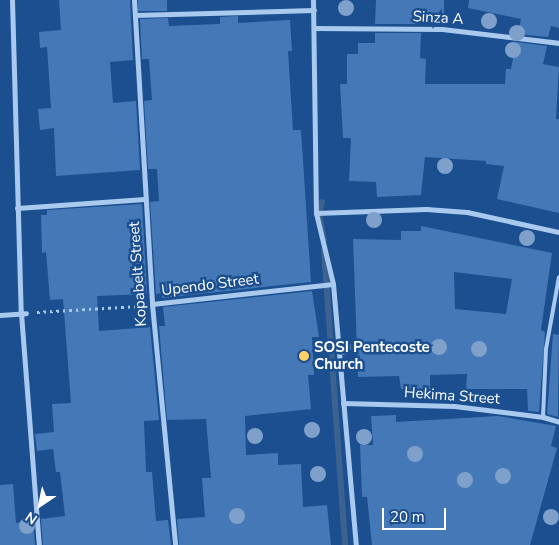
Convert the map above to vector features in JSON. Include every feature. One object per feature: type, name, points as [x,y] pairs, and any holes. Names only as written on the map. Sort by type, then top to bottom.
[{"type":"street","points":[[12,0],[16,208],[39,545]]},
{"type":"street","name":"Kopabelt Street","points":[[134,0],[152,304],[175,545]]},
{"type":"street","points":[[313,0],[316,213],[333,284],[356,545]]},
{"type":"street","points":[[135,15],[314,10]]},
{"type":"street","name":"Sinza A","points":[[314,28],[442,29],[559,43]]},
{"type":"street","points":[[16,208],[145,199]]},
{"type":"street","points":[[316,213],[426,209],[467,212],[559,232]]},
{"type":"street","name":"Upendo Street","points":[[152,304],[333,284]]},
{"type":"street","points":[[0,315],[24,313]]},
{"type":"street","name":"Hekima Street","points":[[343,403],[454,406],[542,416],[559,422]]},
{"type":"lane","points":[[542,416],[546,349],[559,277]]},
{"type":"path","name":"Upendo Street","points":[[24,313],[152,304]]},
{"type":"building","points":[[59,0],[130,0],[133,60],[110,62],[113,103],[136,101],[140,170],[56,176],[54,128],[40,130],[38,109],[51,108],[47,47],[40,48],[39,32],[61,30]]},
{"type":"building","points":[[138,0],[167,0],[167,11],[138,11]]},
{"type":"building","points":[[376,0],[444,0],[444,19],[421,19],[421,24],[375,24]]},
{"type":"building","points":[[469,0],[559,0],[559,28],[551,26],[548,37],[518,34],[521,19],[468,8]]},
{"type":"building","points":[[238,16],[238,23],[290,20],[292,51],[288,51],[293,130],[301,130],[311,282],[162,298],[162,293],[156,294],[150,202],[159,201],[157,169],[148,169],[144,101],[152,100],[149,59],[142,59],[140,19],[168,18],[169,26],[220,24],[220,17]]},
{"type":"building","points":[[375,33],[421,33],[420,58],[426,59],[425,84],[505,84],[506,69],[511,69],[516,42],[547,46],[543,64],[559,67],[556,119],[559,119],[559,213],[497,199],[504,166],[486,164],[486,161],[425,157],[421,195],[377,197],[376,182],[349,181],[351,138],[343,138],[340,84],[347,84],[347,54],[358,54],[358,43],[375,43]]},
{"type":"building","points":[[142,204],[147,294],[97,296],[99,331],[150,327],[159,420],[144,421],[146,472],[152,472],[156,521],[168,520],[171,545],[43,545],[41,519],[65,516],[60,472],[56,472],[53,449],[37,451],[35,434],[54,432],[52,404],[71,403],[63,299],[50,300],[46,252],[42,253],[41,215],[47,215],[47,210]]},
{"type":"building","points":[[421,226],[552,253],[541,330],[545,332],[539,412],[528,411],[527,389],[466,389],[467,374],[430,375],[430,389],[401,389],[399,376],[358,377],[353,239],[401,240],[401,231],[421,231]],"holes":[[[454,272],[512,279],[506,314],[455,309]]]},
{"type":"building","points":[[312,291],[319,337],[312,337],[314,375],[308,375],[311,409],[245,416],[246,455],[278,453],[278,465],[301,464],[303,507],[327,505],[331,545],[179,545],[177,519],[205,517],[202,478],[211,478],[206,419],[167,420],[159,326],[165,326],[163,307]]},
{"type":"building","points":[[553,334],[559,335],[558,417],[547,414]]},
{"type":"building","points":[[396,415],[396,422],[498,416],[556,426],[551,446],[557,448],[530,545],[372,545],[367,497],[362,497],[360,445],[373,445],[371,416]]},
{"type":"building","points":[[13,484],[16,523],[33,520],[35,545],[0,545],[0,485]]},
{"type":"waterway","points":[[322,202],[319,213],[324,240]]},
{"type":"waterway","points":[[324,250],[345,545]]},
{"type":"place","name":"SOSI Pentecoste Church","points":[[304,356]]}]
